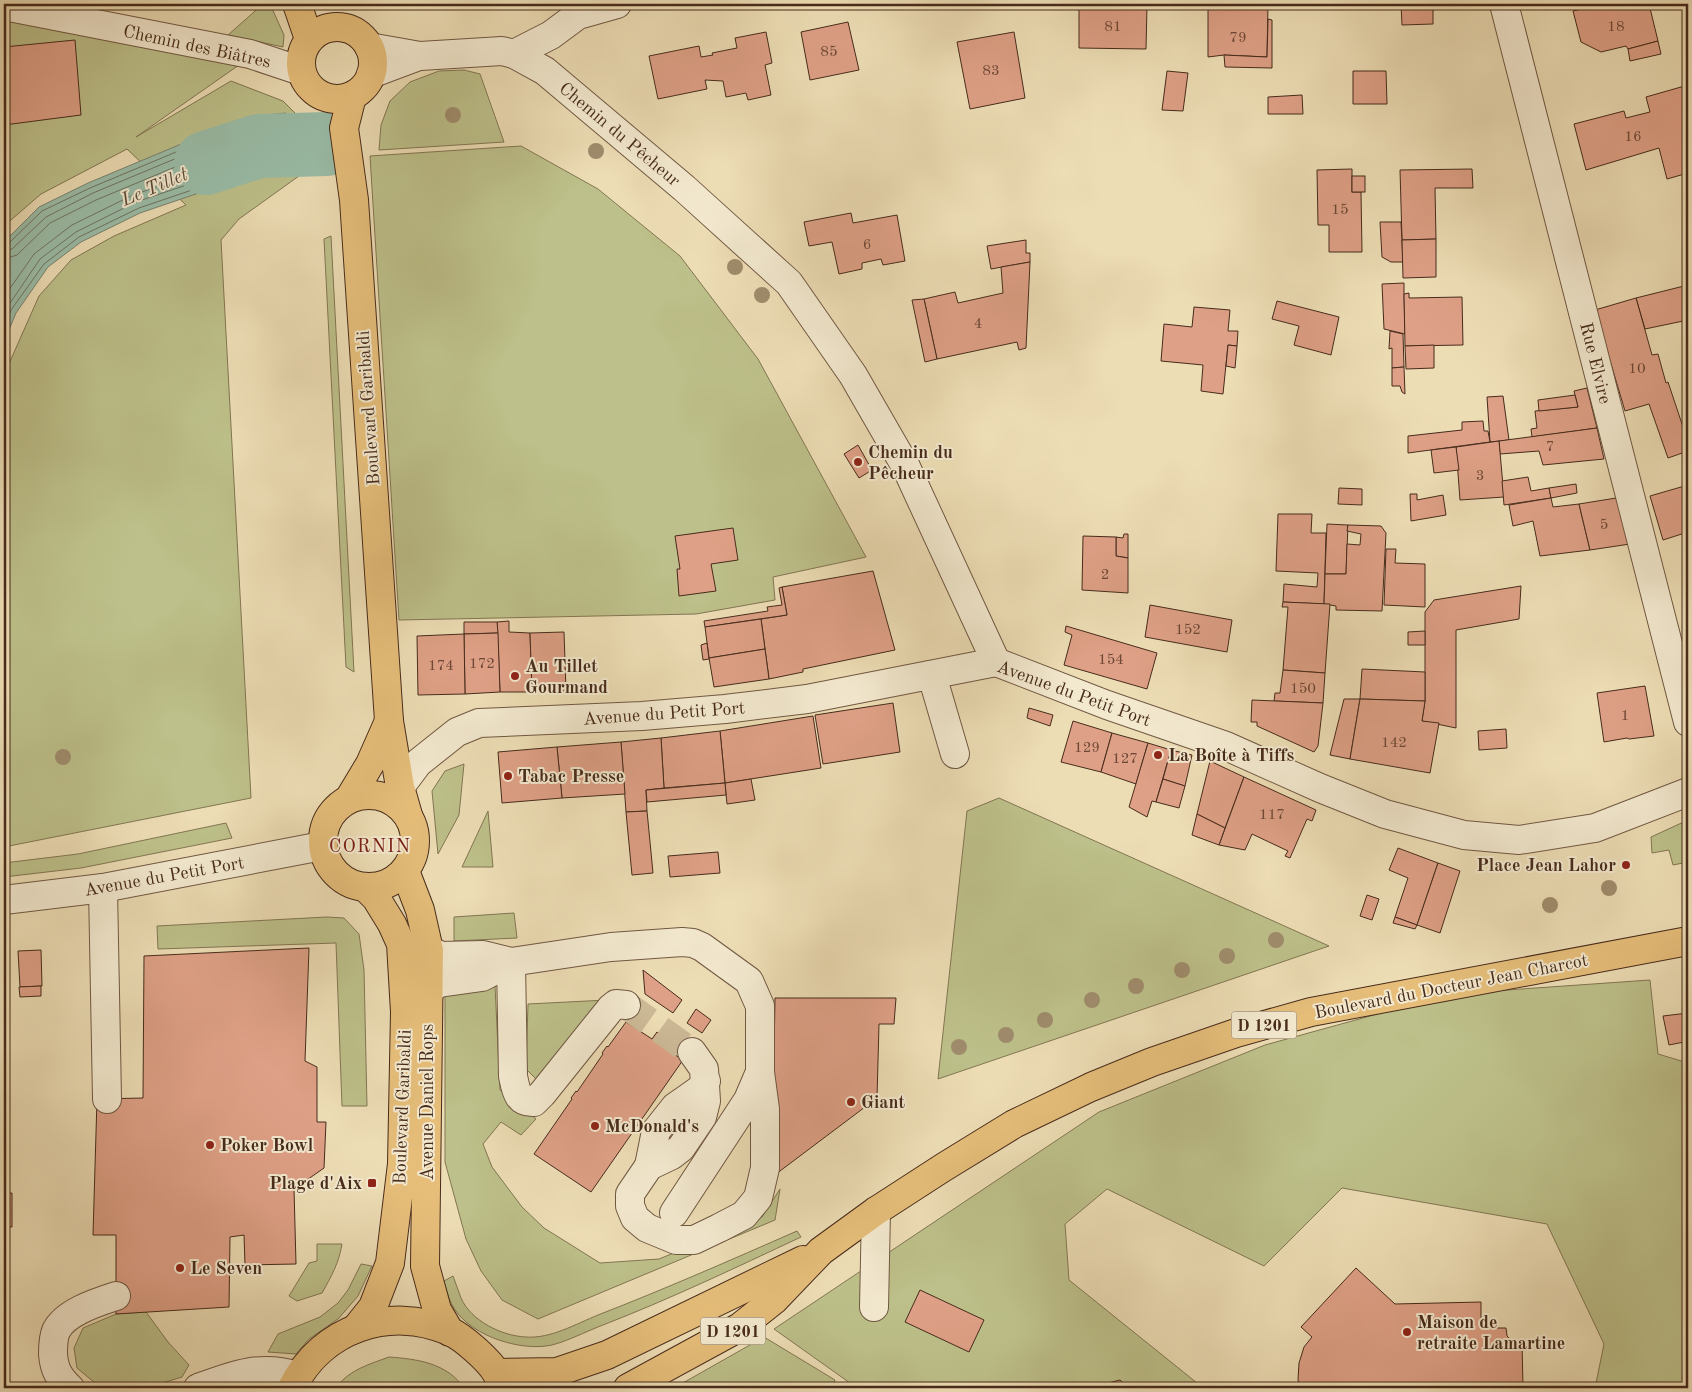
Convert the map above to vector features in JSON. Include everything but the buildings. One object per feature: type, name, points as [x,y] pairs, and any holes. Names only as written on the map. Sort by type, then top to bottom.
[{"type":"main road","points":[[297,4],[318,34]]},
{"type":"main road","points":[[309,4],[318,34]]},
{"type":"main road","points":[[346,28],[356,32],[369,47],[373,65],[367,83],[360,91],[342,98],[322,96],[312,90],[305,81],[301,71],[303,49],[318,34],[346,28]]},
{"type":"main road","name":"Boulevard Garibaldi","points":[[342,98],[344,128],[354,200],[389,720],[400,787],[408,815]]},
{"type":"main road","name":"Boulevard Garibaldi","points":[[349,799],[370,764],[389,720]]},
{"type":"main road","points":[[362,795],[382,797],[399,806],[408,815],[414,829],[416,844],[412,858],[405,871],[394,881],[381,887],[366,888],[353,886],[332,870],[325,859],[322,846],[323,832],[328,818],[337,807],[349,799],[362,795]]},
{"type":"main road","name":"Avenue Daniel Rops","points":[[405,871],[420,910],[428,950],[425,1266],[437,1310],[450,1332]]},
{"type":"main road","name":"Boulevard Garibaldi","points":[[357,1327],[373,1307],[390,1263],[402,1164],[405,1012],[401,944],[392,924],[376,898],[366,888]]},
{"type":"main road","name":"Boulevard du Docteur Jean Charcot","points":[[628,1388],[740,1327],[774,1300],[821,1251],[876,1211],[944,1166],[1014,1124],[1091,1087],[1144,1065],[1236,1033],[1311,1012],[1688,941]]},
{"type":"main road","name":"Boulevard du Docteur Jean Charcot","points":[[500,1380],[557,1372],[606,1355],[821,1251]]},
{"type":"main road","points":[[295,1382],[314,1356],[334,1339],[357,1327],[388,1320],[420,1322],[450,1332],[468,1343],[500,1380]]},
{"type":"street","points":[[508,52],[551,35],[578,15],[617,4]]},
{"type":"street","name":"Rue Elvire","points":[[1504,4],[1688,722]]},
{"type":"street","name":"Chemin des Biâtres","points":[[4,6],[250,54],[301,71]]},
{"type":"street","points":[[369,47],[420,56]]},
{"type":"street","name":"Chemin du Pêcheur","points":[[420,56],[508,52],[552,78],[684,188],[789,283],[853,375],[906,467],[996,662]]},
{"type":"street","points":[[371,74],[420,56]]},
{"type":"street","name":"Avenue du Petit Port","points":[[400,787],[418,763],[457,732],[479,724],[642,716],[725,709],[807,699],[996,662],[1107,705],[1226,746],[1320,788],[1385,814],[1464,835],[1519,840],[1594,828],[1688,792]]},
{"type":"street","points":[[931,675],[955,754]]},
{"type":"street","name":"Avenue du Petit Port","points":[[4,900],[103,888],[322,846]]},
{"type":"street","points":[[103,888],[106,1099]]},
{"type":"street","points":[[427,991],[439,983],[482,977],[511,962],[611,947],[674,942],[693,943],[702,947],[749,981],[760,1006],[760,1072],[766,1109],[766,1168],[758,1198],[744,1215],[694,1240],[676,1240],[647,1228],[635,1218],[630,1206],[630,1194],[649,1166],[672,1155],[681,1148],[702,1117],[706,1101],[706,1080],[704,1069],[692,1052]]},
{"type":"street","points":[[428,950],[441,956],[483,955],[511,962]]},
{"type":"street","points":[[511,962],[513,1076],[516,1090],[520,1098],[526,1102],[534,1102],[542,1094],[611,1008],[616,1004],[626,1005]]},
{"type":"street","points":[[674,1213],[748,1100],[760,1072]]},
{"type":"street","points":[[874,1307],[876,1211]]},
{"type":"street","points":[[70,1388],[60,1379],[54,1364],[53,1345],[56,1330],[70,1316],[87,1306],[116,1296]]},
{"type":"street","points":[[198,1388],[238,1374],[256,1371],[282,1371],[295,1382]]},
{"type":"shaded area","points":[[263,4],[270,4],[284,35],[283,47],[228,35]]},
{"type":"shaded area","points":[[4,20],[239,65],[136,137],[231,81],[283,101],[317,135],[317,163],[239,219],[221,240],[251,798],[4,847],[4,375],[39,296],[71,260],[114,236],[186,205],[127,149],[41,194],[4,226]]},
{"type":"shaded area","points":[[464,70],[480,74],[504,142],[379,150],[381,125],[390,101],[410,82],[439,71]]},
{"type":"shaded area","points":[[521,146],[598,189],[680,256],[758,359],[866,557],[773,577],[775,600],[696,614],[399,620],[370,156]]},
{"type":"shaded area","points":[[331,236],[354,672],[346,667],[324,239]]},
{"type":"shaded area","points":[[464,764],[459,815],[438,854],[432,791],[445,771]]},
{"type":"shaded area","points":[[999,798],[1329,946],[938,1079],[967,811]]},
{"type":"shaded area","points":[[488,811],[493,867],[462,867]]},
{"type":"shaded area","points":[[1688,820],[1688,862],[1673,865],[1669,850],[1652,853],[1651,837]]},
{"type":"shaded area","points":[[226,823],[232,838],[81,868],[4,877],[4,863],[78,854]]},
{"type":"shaded area","points":[[514,913],[517,938],[454,941],[454,917]]},
{"type":"shaded area","points":[[327,917],[344,918],[359,934],[364,970],[367,1106],[342,1106],[336,943],[158,949],[157,926]]},
{"type":"shaded area","points":[[1650,980],[1658,1054],[1688,1063],[1688,1388],[1595,1388],[1604,1344],[1547,1224],[1342,1188],[1264,1266],[1107,1189],[1065,1224],[1069,1280],[1197,1383],[1195,1388],[857,1388],[774,1329],[1099,1112],[1265,1045],[1450,994]]},
{"type":"shaded area","points":[[495,986],[500,1090],[536,1119],[521,1135],[501,1122],[483,1144],[492,1167],[522,1207],[544,1228],[600,1263],[659,1259],[762,1217],[780,1189],[775,1220],[538,1319],[502,1300],[481,1271],[466,1239],[445,1162],[445,990]]},
{"type":"shaded area","points":[[607,1000],[538,1081],[526,1069],[528,1004]]},
{"type":"shaded area","points":[[797,1231],[801,1237],[727,1272],[628,1315],[546,1346],[534,1347],[506,1342],[492,1338],[479,1331],[458,1314],[451,1303],[444,1281],[453,1276],[466,1306],[472,1314],[488,1326],[517,1336],[544,1336],[648,1295]]},
{"type":"shaded area","points":[[317,1244],[342,1244],[337,1264],[322,1293],[297,1301],[289,1296],[309,1263],[317,1261]]},
{"type":"shaded area","points":[[361,1264],[372,1266],[358,1296],[338,1319],[309,1339],[296,1354],[268,1352],[278,1334],[320,1317],[338,1303],[348,1290]]},
{"type":"shaded area","points":[[146,1312],[168,1342],[189,1365],[182,1377],[146,1388],[126,1388],[95,1383],[77,1368],[74,1348],[83,1328],[116,1314]]},
{"type":"shaded area","points":[[764,1337],[835,1380],[832,1388],[674,1388]]},
{"type":"shaded area","points":[[389,1357],[431,1364],[449,1373],[464,1388],[336,1388],[353,1372]]},
{"type":"water","points":[[286,113],[293,161],[140,213],[81,242],[48,267],[16,313],[4,342],[4,242],[39,207],[88,183],[186,142],[267,115]]},
{"type":"waterway","name":"Le Tillet","points":[[206,163],[259,146],[327,144]]},
{"type":"tunnel","points":[[626,1005],[692,1052]]},
{"type":"place","name":"Chemin du Pêcheur","points":[[858,462]]},
{"type":"place","name":"Au Tillet Gourmand","points":[[515,676]]},
{"type":"place","name":"La Boîte à Tiffs","points":[[1158,755]]},
{"type":"place","name":"Tabac Presse","points":[[508,776]]},
{"type":"place","name":"Place Jean Lahor","points":[[1626,865]]},
{"type":"place","name":"Giant","points":[[851,1102]]},
{"type":"place","name":"McDonald's","points":[[595,1126]]},
{"type":"place","name":"Poker Bowl","points":[[210,1145]]},
{"type":"place","name":"Plage d'Aix","points":[[372,1183]]},
{"type":"place","name":"Le Seven","points":[[180,1268]]},
{"type":"place","name":"Maison de retraite Lamartine","points":[[1407,1332]]},
{"type":"district","name":"CORNIN","points":[[370,845]]}]
